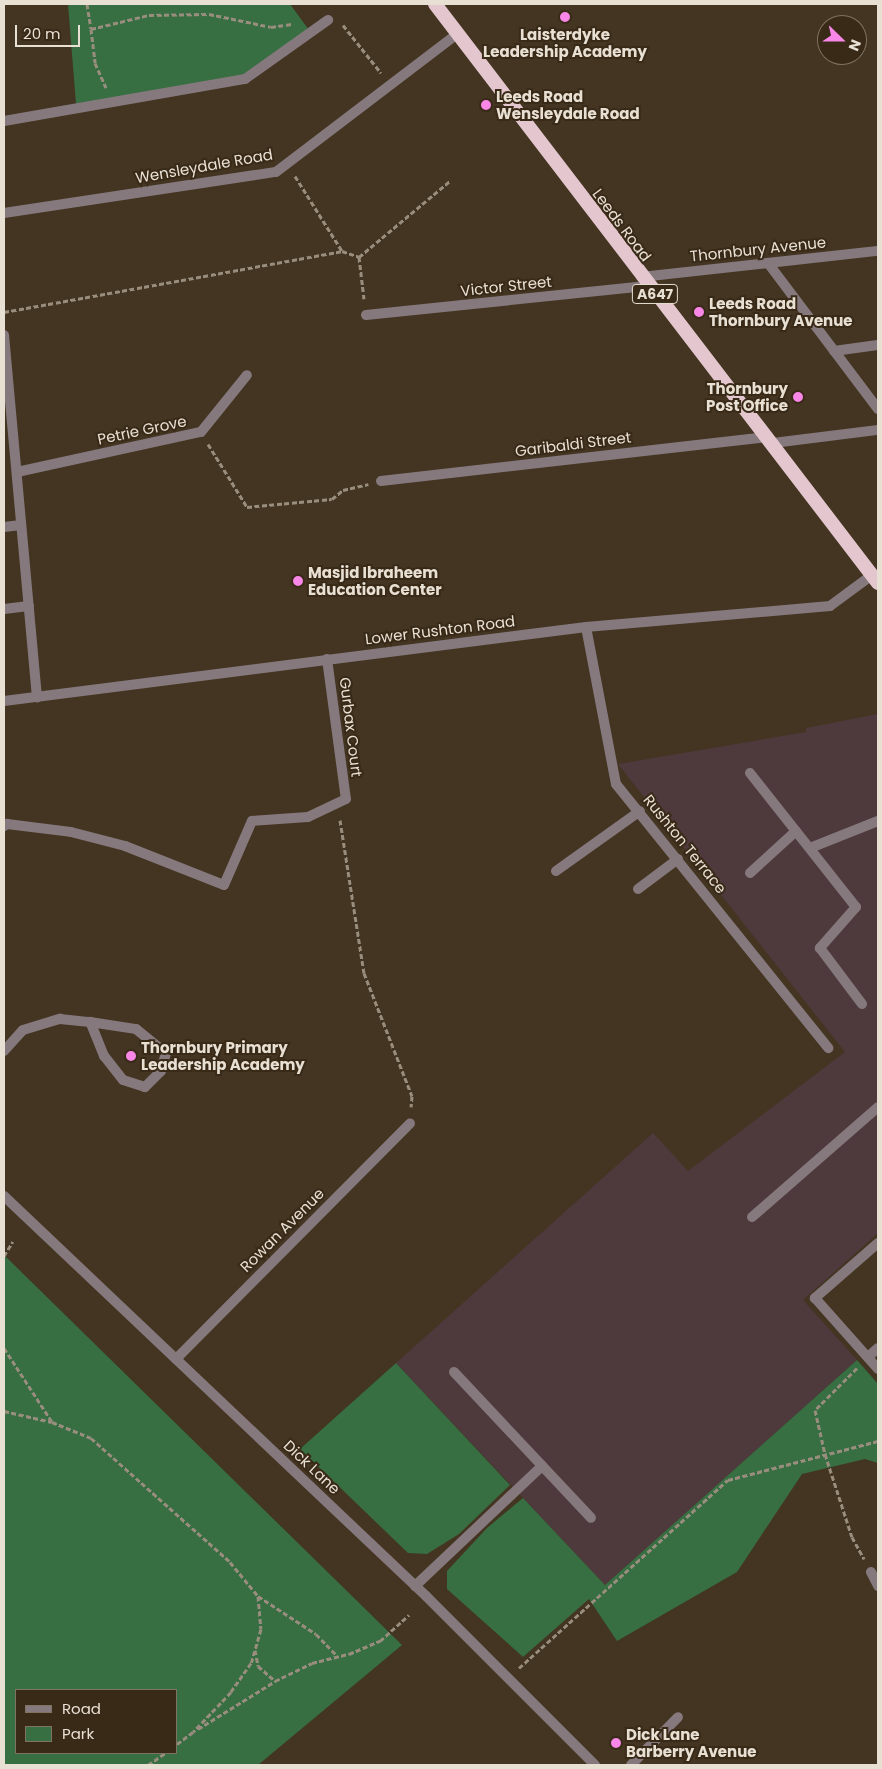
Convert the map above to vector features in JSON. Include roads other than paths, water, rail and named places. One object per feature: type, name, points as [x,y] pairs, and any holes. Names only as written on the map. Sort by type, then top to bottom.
[{"type":"highway","name":"Leeds Road","points":[[435,4],[456,35],[645,282],[771,440],[875,579]]},
{"type":"street","points":[[4,121],[245,79],[328,20]]},
{"type":"street","name":"Wensleydale Road","points":[[4,213],[276,172],[456,35]]},
{"type":"street","name":"Thornbury Avenue","points":[[645,282],[768,263],[878,251]]},
{"type":"street","points":[[768,263],[878,409]]},
{"type":"street","name":"Victor Street","points":[[366,315],[645,282]]},
{"type":"street","points":[[4,335],[37,698]]},
{"type":"street","points":[[834,350],[878,345]]},
{"type":"street","name":"Petrie Grove","points":[[17,472],[201,432],[247,375]]},
{"type":"street","name":"Garibaldi Street","points":[[380,481],[878,430]]},
{"type":"street","points":[[4,527],[21,526]]},
{"type":"street","name":"Lower Rushton Road","points":[[4,701],[586,627],[830,606],[875,579]]},
{"type":"street","points":[[4,609],[29,606]]},
{"type":"street","name":"Rushton Terrace","points":[[586,627],[616,784],[640,811],[828,1048]]},
{"type":"street","name":"Gurbax Court","points":[[4,826],[7,824],[71,832],[125,846],[224,885],[252,821],[308,817],[346,799],[327,659]]},
{"type":"street","points":[[750,773],[856,907],[820,948],[862,1004]]},
{"type":"street","points":[[556,871],[640,811]]},
{"type":"street","points":[[810,848],[878,821]]},
{"type":"street","points":[[750,873],[796,832]]},
{"type":"street","points":[[638,889],[678,859]]},
{"type":"street","points":[[4,1051],[23,1030],[60,1019],[90,1022],[136,1029],[166,1054],[161,1071],[145,1087],[123,1080],[104,1056],[90,1022]]},
{"type":"street","points":[[752,1217],[878,1107]]},
{"type":"street","name":"Rowan Avenue","points":[[176,1359],[410,1123]]},
{"type":"street","name":"Dick Lane","points":[[4,1196],[509,1676],[595,1765]]},
{"type":"street","points":[[878,1243],[815,1298],[878,1369]]},
{"type":"street","points":[[868,1357],[878,1348]]},
{"type":"street","points":[[454,1372],[591,1518]]},
{"type":"street","points":[[415,1586],[542,1466]]},
{"type":"street","points":[[871,1572],[878,1586]]},
{"type":"street","points":[[631,1765],[678,1717]]},
{"type":"place","name":"Laisterdyke Leadership Academy","points":[[565,17]]},
{"type":"place","name":"Leeds Road Wensleydale Road","points":[[486,105]]},
{"type":"place","name":"Leeds Road Thornbury Avenue","points":[[699,312]]},
{"type":"place","name":"Thornbury Post Office","points":[[798,397]]},
{"type":"place","name":"Masjid Ibraheem Education Center","points":[[298,581]]},
{"type":"place","name":"Thornbury Primary Leadership Academy","points":[[131,1056]]},
{"type":"place","name":"Dick Lane Barberry Avenue","points":[[616,1743]]}]
